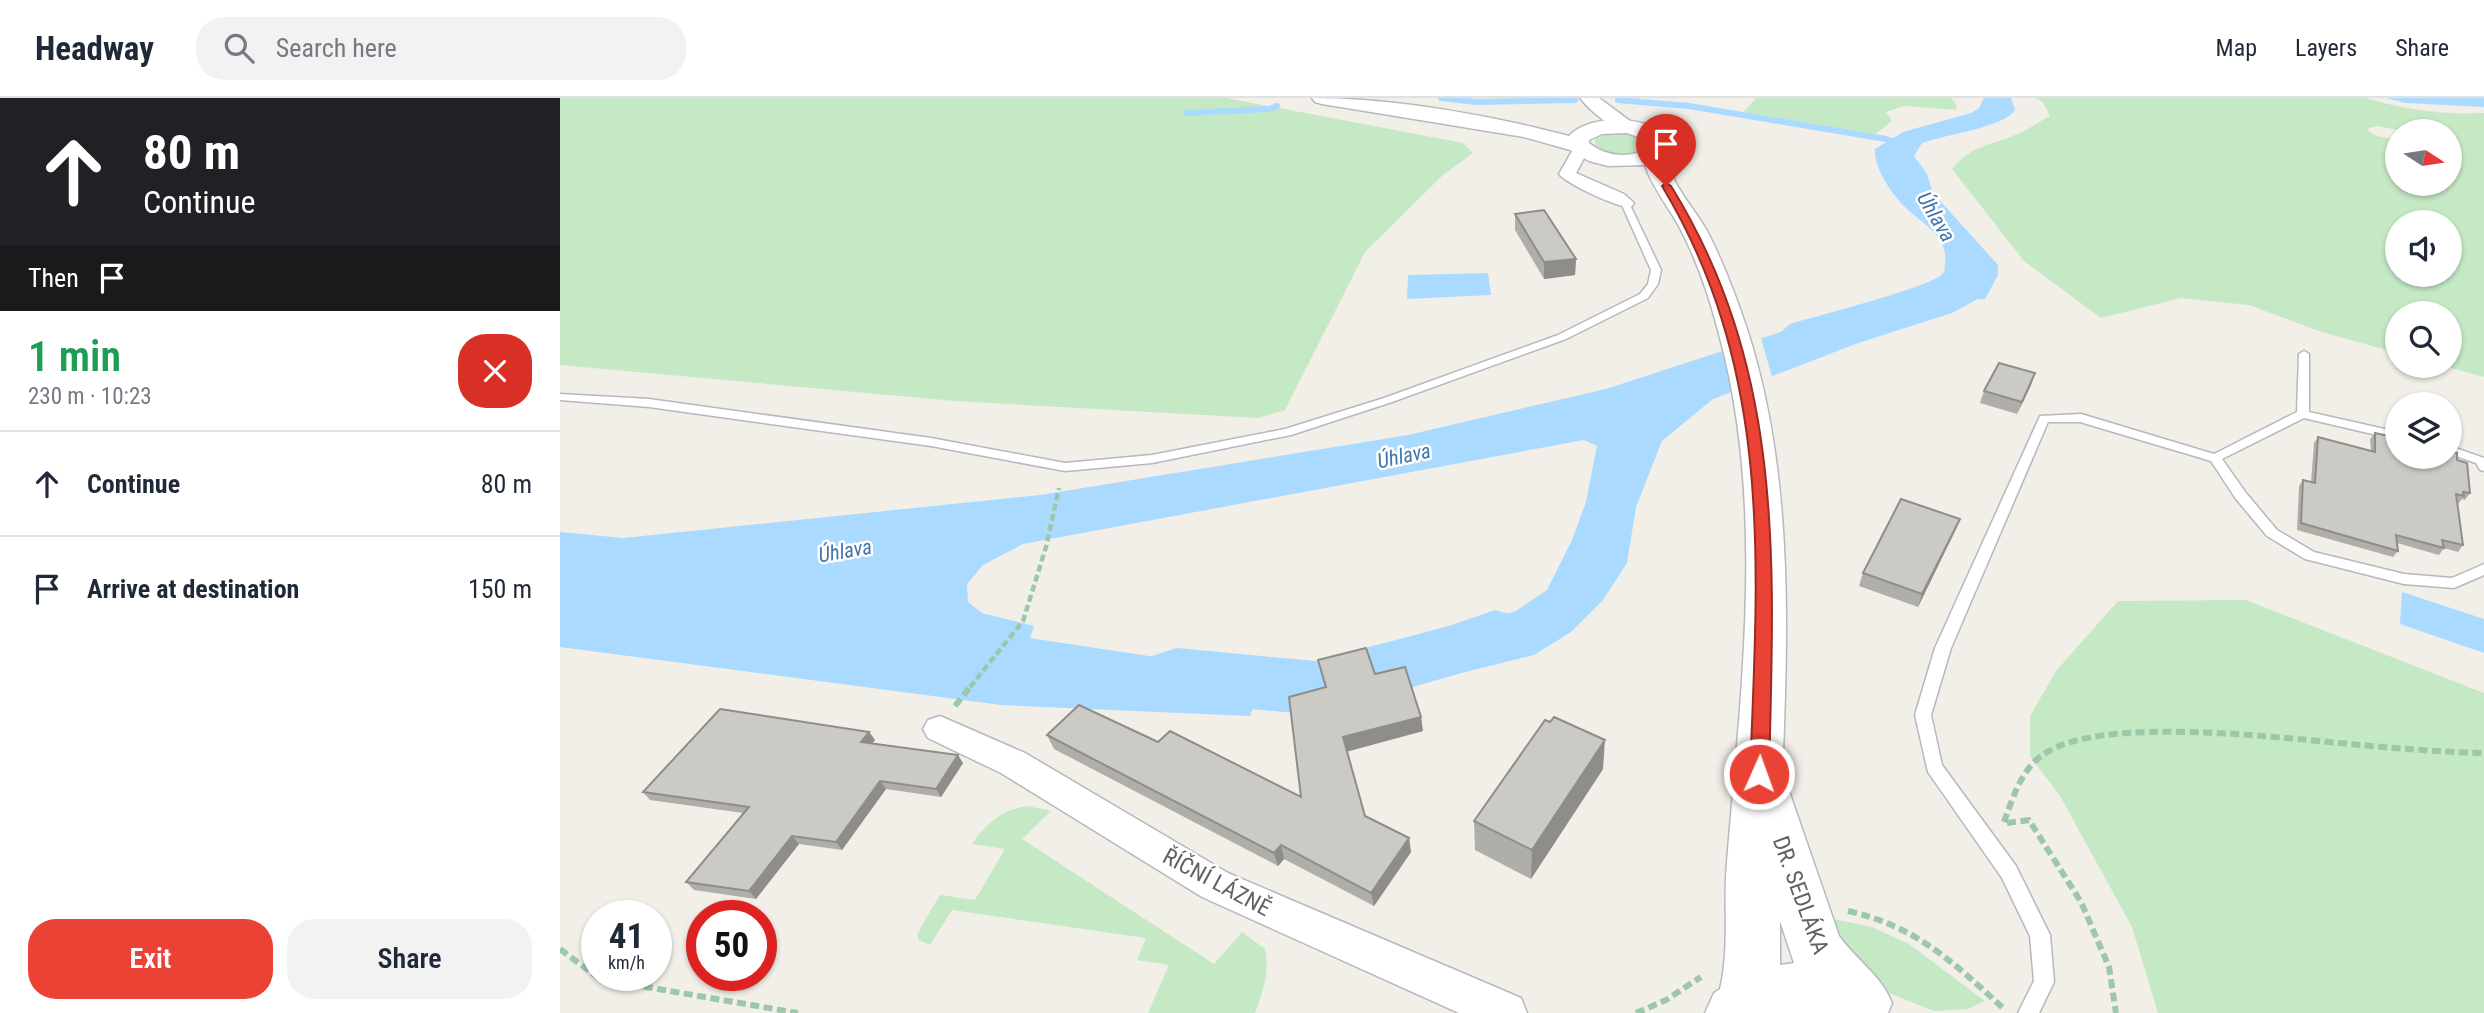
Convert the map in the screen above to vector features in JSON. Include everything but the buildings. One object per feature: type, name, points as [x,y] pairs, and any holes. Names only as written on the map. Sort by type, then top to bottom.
[{"type":"main road","points":[[1322,98],[1525,131],[1590,127],[1603,158],[1626,160],[1659,171]]},
{"type":"main road","name":"DR. SEDLÁKA","points":[[1590,127],[1629,127],[1655,134],[1664,141],[1659,171],[1692,228],[1714,276],[1744,374],[1759,469],[1765,606],[1759,774],[1752,869],[1755,956],[1751,987],[1738,1010]]},
{"type":"main road","name":"DR. SEDLÁKA","points":[[1759,774],[1816,950],[1833,974],[1874,1008]]},
{"type":"main road","name":"DR. SEDLÁKA","points":[[1738,1010],[1769,994],[1800,989],[1832,992],[1874,1008]]},
{"type":"street","points":[[1590,127],[1567,174],[1574,181],[1618,197],[1625,203]]},
{"type":"street","points":[[1569,170],[1584,160],[1603,158]]},
{"type":"street","name":"ŘÍČNÍ LÁZNĚ","points":[[948,716],[1013,763],[1215,885],[1506,1013]]},
{"type":"lane","points":[[560,397],[649,403],[918,440],[1065,467],[1152,460],[1287,432],[1388,400],[1562,337],[1644,296],[1653,284],[1656,270],[1625,203]]},
{"type":"lane","points":[[2303,414],[2304,354]]},
{"type":"lane","points":[[2215,458],[2303,414],[2385,433]]},
{"type":"lane","points":[[2028,1013],[2043,982],[2040,935],[2010,872],[1934,766],[1923,715],[1943,648],[2044,419],[2081,418],[2215,458],[2241,496],[2272,533],[2310,556],[2404,579],[2454,583],[2484,569]]},
{"type":"lane","points":[[2462,454],[2481,461],[2484,467]]},
{"type":"path","points":[[948,716],[1024,621],[1046,547],[1059,486]]},
{"type":"path","points":[[2004,823],[2017,785],[2029,768],[2050,750],[2095,735],[2203,732],[2484,753]]},
{"type":"path","points":[[1979,827],[2029,820],[2081,902],[2109,967],[2116,1013]]},
{"type":"path","points":[[1841,910],[1875,915],[1933,944],[2009,1013]]},
{"type":"path","points":[[560,949],[600,979],[798,1013]]},
{"type":"green space","points":[[560,98],[1226,98],[1463,143],[1473,153],[1443,175],[1365,252],[1285,410],[1258,418],[955,401],[560,365]]},
{"type":"green space","points":[[1756,98],[1951,98],[1957,105],[1956,110],[1904,106],[1886,112],[1892,121],[1874,135],[1744,112]]},
{"type":"green space","points":[[2035,98],[2366,98],[2424,111],[2484,113],[2484,377],[2462,371],[2462,301],[2385,301],[2385,350],[2322,332],[2249,305],[2181,298],[2101,318],[2024,261],[1952,169],[1959,161],[1981,147],[2019,133],[2050,116],[2043,102]]},
{"type":"green space","points":[[1623,133],[1649,141],[1649,147],[1636,153],[1614,154],[1595,145],[1595,139],[1607,134]]},
{"type":"green space","points":[[2246,600],[2484,693],[2484,1013],[2158,1013],[2132,927],[2060,796],[2030,756],[2030,716],[2056,671],[2118,601]]},
{"type":"green space","points":[[1027,806],[1051,811],[1022,839],[1214,964],[1242,932],[1265,949],[1266,974],[1255,1013],[1148,1013],[1169,965],[1137,960],[1146,938],[952,910],[930,945],[919,940],[917,934],[940,895],[975,900],[1005,849],[972,844],[977,837],[1002,814]]},
{"type":"green space","points":[[1828,918],[1872,927],[1909,944],[1985,1001],[1968,1009],[1934,1011],[1889,993],[1851,971]]},
{"type":"water","name":"Úhlava","points":[[1984,98],[2011,98],[2015,110],[2009,116],[1987,126],[1922,143],[1914,156],[1927,174],[1933,193],[1998,265],[1998,275],[1985,299],[1978,299],[1952,313],[1858,343],[1713,399],[1662,441],[1636,507],[1627,563],[1603,600],[1571,632],[1534,655],[1425,682],[1405,648],[1516,611],[1547,590],[1572,540],[1586,502],[1597,446],[1584,440],[1023,544],[983,565],[967,584],[968,602],[982,613],[1034,626],[1030,638],[1267,674],[1250,716],[1001,705],[560,647],[560,532],[623,538],[1040,495],[1408,435],[1606,389],[1781,332],[1790,324],[1872,301],[1935,279],[1945,269],[1943,245],[1932,230],[1893,193],[1877,164],[1875,149],[1903,132],[1971,113],[1979,108]]},
{"type":"water","points":[[2386,98],[2484,98],[2484,107],[2406,103]]},
{"type":"water","points":[[1488,273],[1491,295],[1407,299],[1408,275]]},
{"type":"water","points":[[2402,592],[2484,619],[2484,653],[2400,624]]},
{"type":"pier","points":[[1760,335],[1773,380],[1734,395],[1724,347]]},
{"type":"waterway","points":[[1441,98],[1476,102],[1575,100]]},
{"type":"waterway","points":[[1618,100],[1689,106],[1886,139],[1901,144]]},
{"type":"waterway","points":[[1187,113],[1269,109],[1277,106]]},
{"type":"waterway","points":[[1177,675],[1316,688],[1465,647],[1495,635]]},
{"type":"route","points":[[1666,186],[1692,228],[1714,276],[1738,347],[1755,435],[1763,533],[1765,606],[1759,774]]}]
